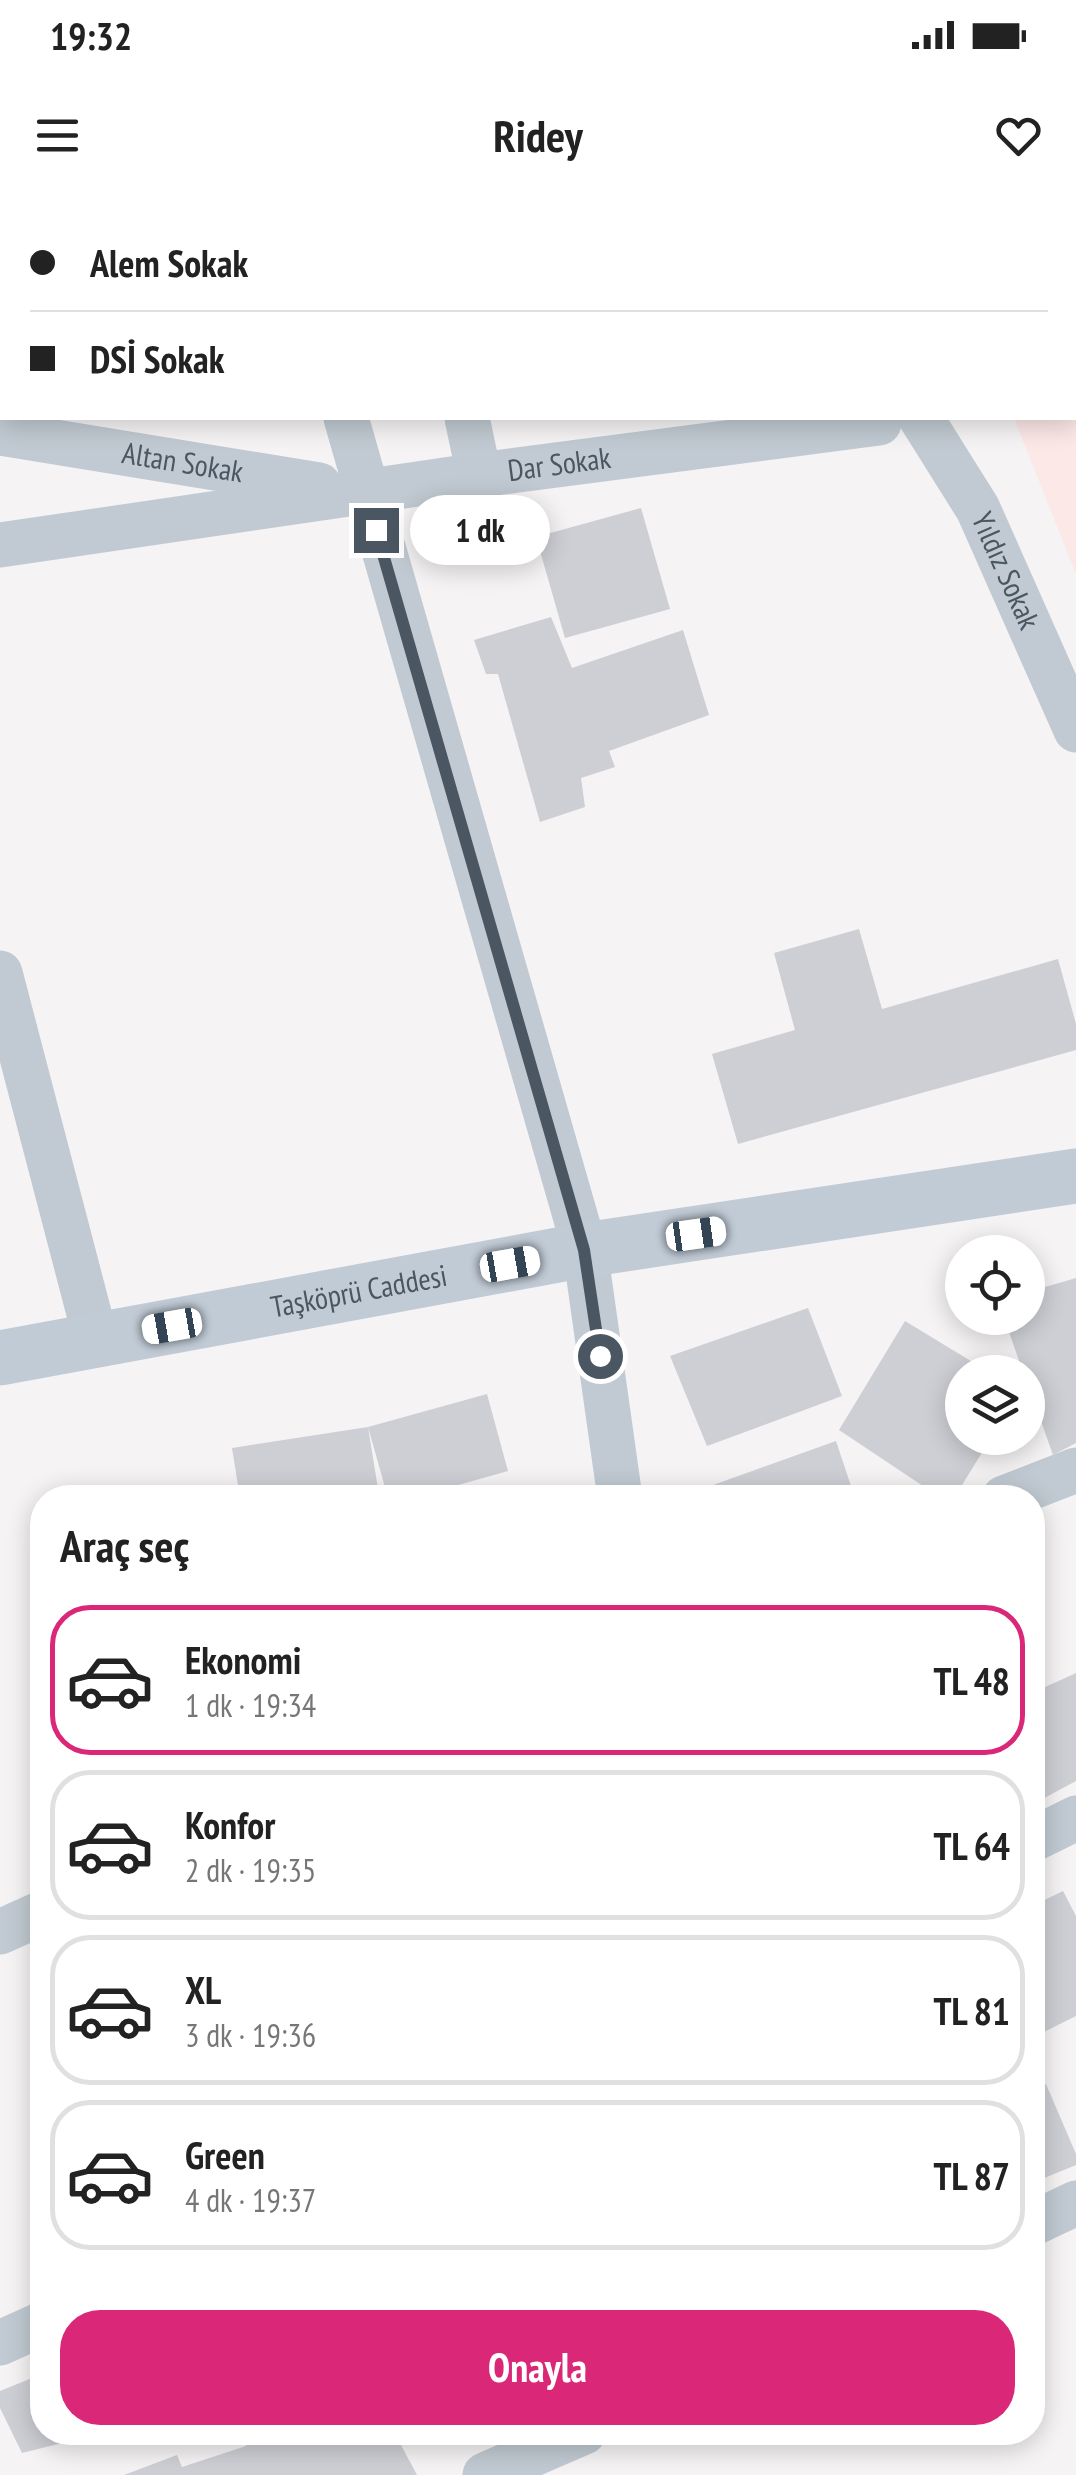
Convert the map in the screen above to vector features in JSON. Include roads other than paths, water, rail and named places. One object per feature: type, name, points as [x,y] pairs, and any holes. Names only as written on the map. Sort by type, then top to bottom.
[{"type":"main road","name":"Taşköprü Caddesi","points":[[0,1358],[584,1250],[1076,1176]]},
{"type":"street","points":[[347,420],[584,1250],[618,1485]]},
{"type":"street","points":[[467,420],[479,475]]},
{"type":"street","name":"Dar Sokak","points":[[0,545],[892,420]]},
{"type":"street","name":"Yıldız Sokak","points":[[900,420],[978,509],[1076,730]]},
{"type":"street","name":"Altan Sokak","points":[[0,433],[366,492]]},
{"type":"street","points":[[0,972],[96,1340]]},
{"type":"street","points":[[1037,1485],[1076,1470]]},
{"type":"street","points":[[1045,1834],[1076,1818]]},
{"type":"street","points":[[0,1932],[30,1918]]},
{"type":"street","points":[[1045,2218],[1076,2204]]},
{"type":"street","points":[[0,2343],[30,2329]]},
{"type":"street","points":[[484,2475],[552,2445]]}]
